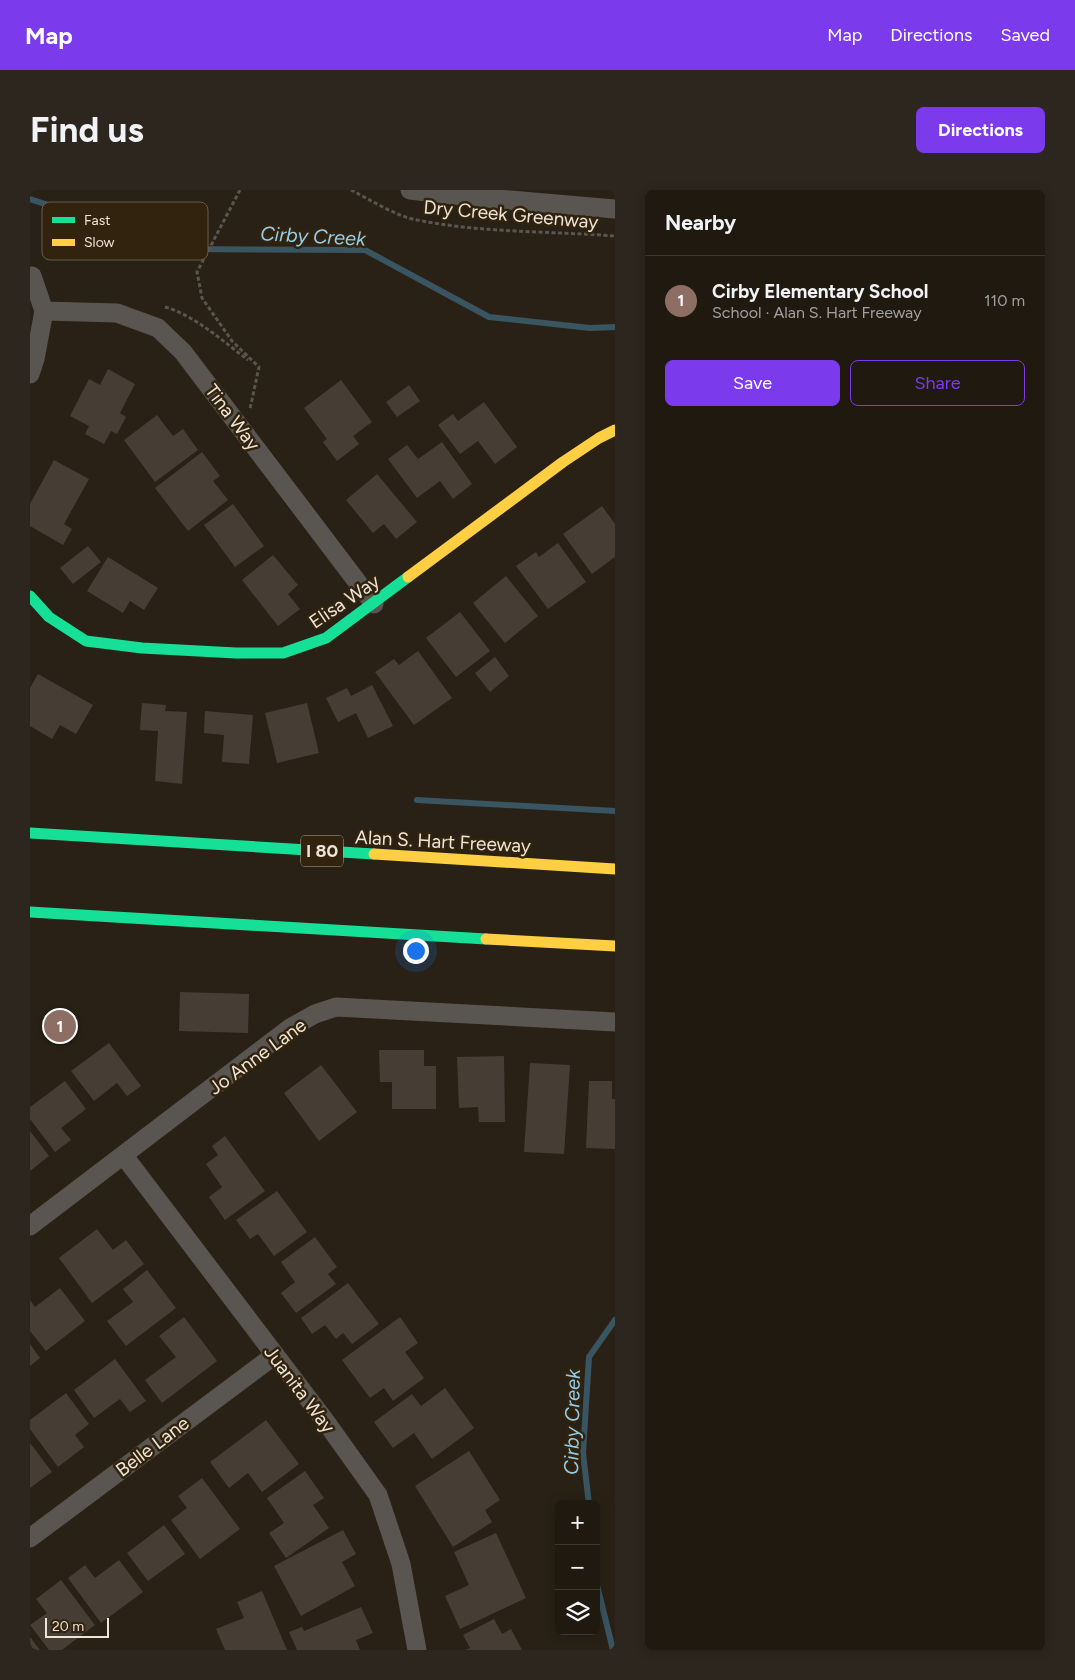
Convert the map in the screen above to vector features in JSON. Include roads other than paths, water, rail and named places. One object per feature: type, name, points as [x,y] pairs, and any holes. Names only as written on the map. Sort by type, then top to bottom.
[{"type":"main road","name":"Elisa Way","points":[[30,596],[49,617],[86,641],[142,648],[236,653],[283,653],[326,638],[563,462],[599,438],[615,430]]},
{"type":"main road","name":"Alan S. Hart Freeway","points":[[30,833],[615,869]]},
{"type":"main road","points":[[30,912],[615,946]]},
{"type":"street","points":[[410,190],[462,196],[562,197],[615,209]]},
{"type":"street","points":[[30,374],[35,359],[44,311],[32,276]]},
{"type":"street","name":"Tina Way","points":[[44,311],[117,313],[158,328],[184,352],[374,604]]},
{"type":"street","name":"Jo Anne Lane","points":[[30,1226],[290,1028],[315,1014],[336,1007],[615,1022]]},
{"type":"street","name":"Juanita Way","points":[[124,1156],[326,1422],[378,1495],[401,1564],[417,1650]]},
{"type":"street","name":"Belle Lane","points":[[30,1538],[274,1355]]},
{"type":"waterway","name":"Cirby Creek","points":[[30,199],[42,203]]},
{"type":"waterway","name":"Cirby Creek","points":[[208,249],[365,250],[489,317],[590,328],[615,327]]},
{"type":"waterway","points":[[417,800],[615,811]]},
{"type":"waterway","name":"Cirby Creek","points":[[589,1500],[583,1453],[589,1357],[615,1320]]},
{"type":"waterway","name":"Cirby Creek","points":[[598,1590],[613,1650]]},
{"type":"place","name":"Cirby Elementary School","points":[[60,1026]]}]
